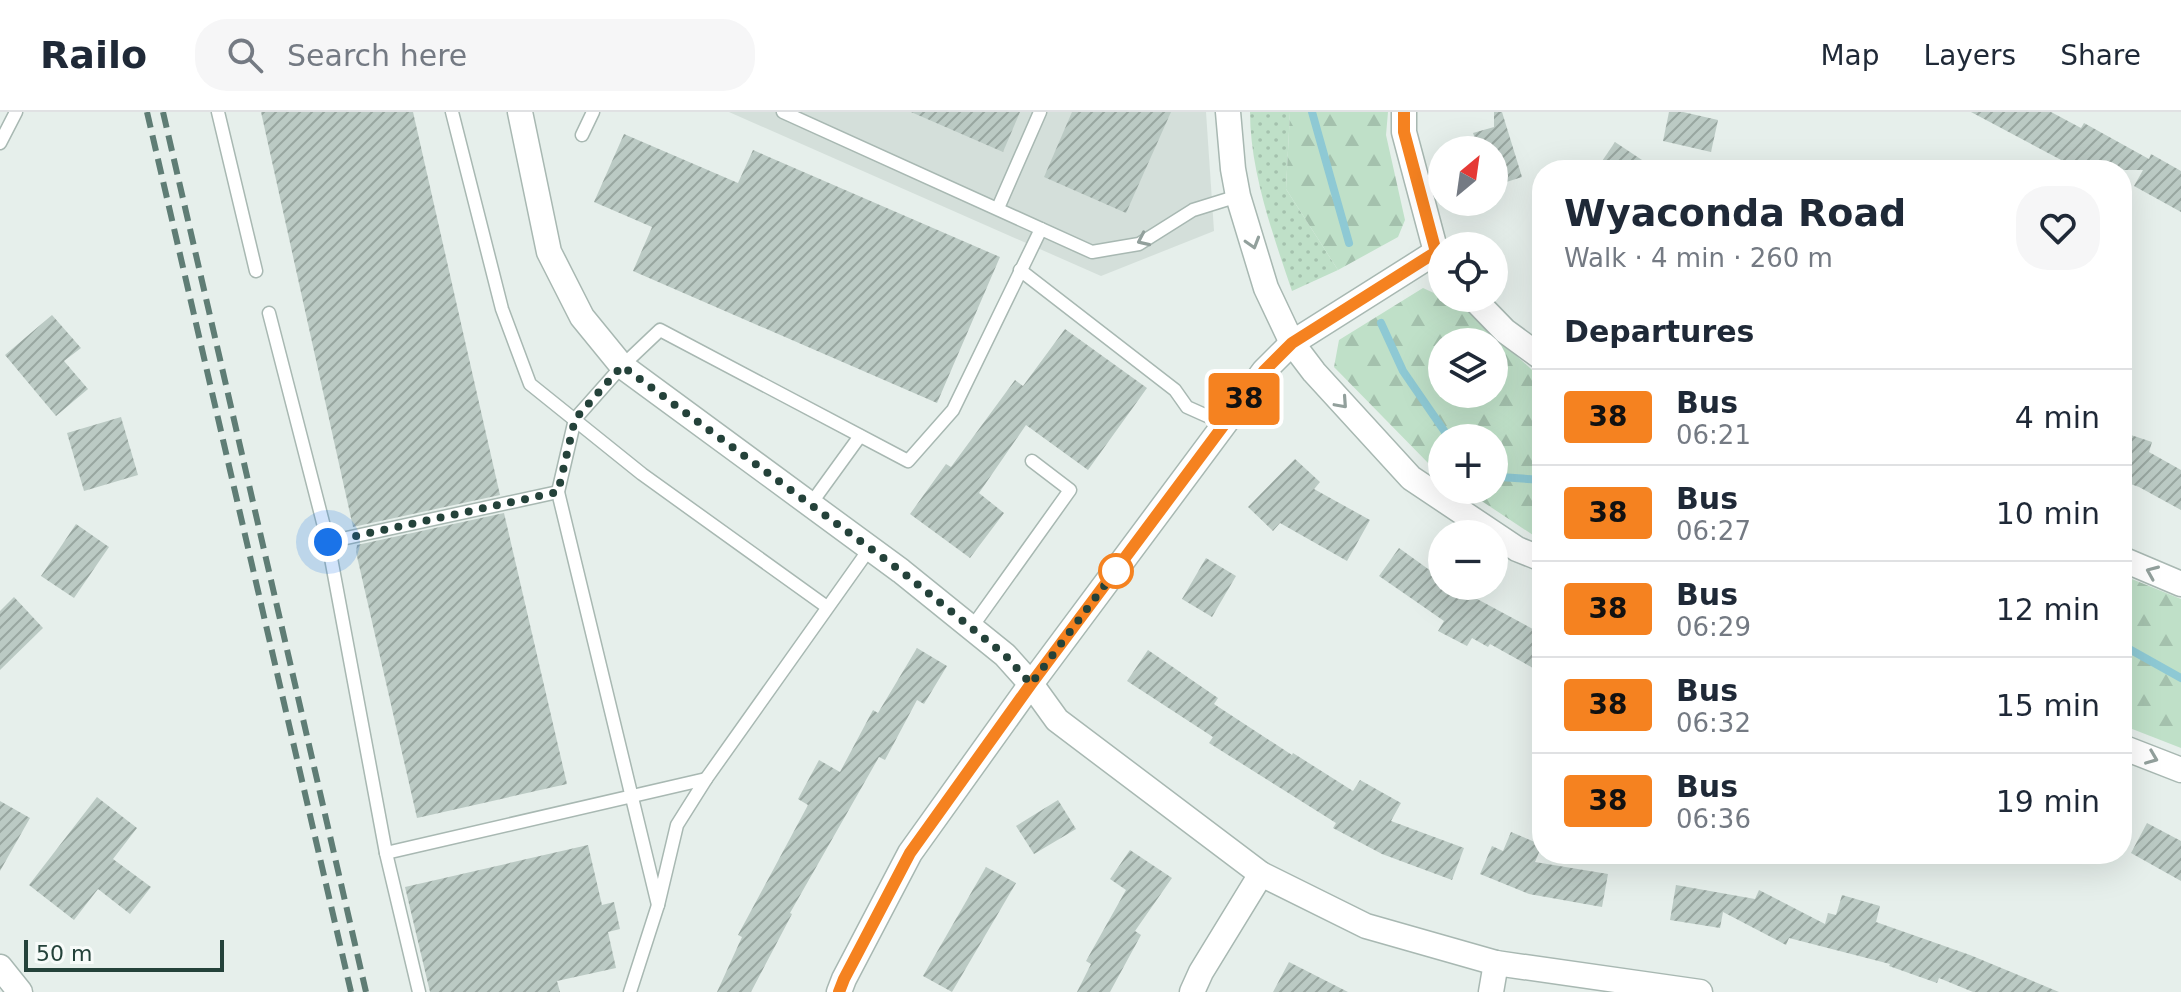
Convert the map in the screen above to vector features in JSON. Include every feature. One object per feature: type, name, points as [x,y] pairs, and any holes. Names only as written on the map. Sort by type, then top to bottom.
[{"type":"street","points":[[520,112],[549,252],[582,317],[622,366],[972,627],[1005,655],[1057,720],[1261,874],[1366,926],[1496,963],[1700,992]]},
{"type":"street","points":[[1228,112],[1238,196],[1266,288],[1292,343],[1314,372],[1411,478],[1517,549],[1532,555]]},
{"type":"street","points":[[1404,112],[1404,132],[1432,232]]},
{"type":"street","points":[[839,992],[910,853],[1031,684],[1264,371],[1292,343],[1428,263]]},
{"type":"street","points":[[1487,312],[1505,331],[1532,351]]},
{"type":"street","points":[[2132,563],[2181,584]]},
{"type":"street","points":[[2132,751],[2181,770]]},
{"type":"street","points":[[1192,992],[1261,874]]},
{"type":"street","points":[[1491,992],[1496,963]]},
{"type":"street","points":[[0,967],[20,992]]},
{"type":"lane","points":[[0,143],[16,112]]},
{"type":"lane","points":[[218,112],[256,271]]},
{"type":"lane","points":[[452,112],[502,309],[530,384],[642,474],[827,607]]},
{"type":"lane","points":[[582,135],[593,112]]},
{"type":"lane","points":[[783,112],[1092,252],[1139,244],[1193,210],[1238,196]]},
{"type":"lane","points":[[998,208],[1040,112]]},
{"type":"lane","points":[[658,905],[558,492],[575,419],[622,366],[660,330],[908,461],[953,410],[1041,229]]},
{"type":"lane","points":[[1020,270],[1175,390],[1187,407],[1225,424]]},
{"type":"lane","points":[[269,313],[328,542],[386,853],[419,992]]},
{"type":"lane","points":[[810,505],[860,436]]},
{"type":"lane","points":[[972,627],[1070,490],[1032,461]]},
{"type":"lane","points":[[328,542],[558,492]]},
{"type":"lane","points":[[630,992],[658,905],[677,825],[706,779],[870,548]]},
{"type":"lane","points":[[386,853],[706,779]]},
{"type":"shaded area","points":[[729,112],[1206,112],[1214,231],[1101,276]]},
{"type":"green space","points":[[1250,112],[1290,112],[1286,189],[1338,270],[1292,291],[1258,180]]},
{"type":"green space","points":[[1290,112],[1388,112],[1386,135],[1405,220],[1398,237],[1338,270],[1286,189]]},
{"type":"green space","points":[[1423,288],[1428,290],[1428,312],[1469,312],[1486,328],[1428,328],[1428,408],[1508,408],[1508,348],[1532,370],[1532,534],[1486,504],[1508,504],[1508,424],[1428,424],[1428,463],[1334,367],[1339,340]]},
{"type":"green space","points":[[2132,579],[2181,599],[2181,748],[2132,729]]},
{"type":"building","points":[[261,112],[413,112],[500,495],[353,527]]},
{"type":"building","points":[[911,112],[1020,112],[1003,152]]},
{"type":"building","points":[[1072,112],[1171,112],[1126,213],[1044,177]]},
{"type":"building","points":[[1494,112],[1502,112],[1522,177],[1508,182],[1508,136],[1474,136],[1473,133],[1494,127]]},
{"type":"building","points":[[1669,112],[1718,120],[1711,152],[1663,141]]},
{"type":"building","points":[[1971,112],[2051,112],[2081,128],[2084,123],[2149,159],[2151,154],[2181,171],[2181,212],[2134,186],[2143,170],[2132,170],[2132,160],[2061,160]]},
{"type":"building","points":[[624,134],[738,183],[753,150],[1000,257],[937,403],[633,271],[652,227],[594,202]]},
{"type":"building","points":[[1615,142],[1642,160],[1603,160]]},
{"type":"building","points":[[52,315],[81,348],[64,361],[88,389],[56,416],[5,355]]},
{"type":"building","points":[[1065,329],[1147,388],[1088,470],[1026,425],[979,493],[1004,513],[970,558],[910,514],[946,464],[951,467],[1015,380],[1023,386]]},
{"type":"building","points":[[121,417],[138,475],[84,491],[67,433]]},
{"type":"building","points":[[2132,435],[2152,442],[2149,452],[2181,470],[2181,510],[2132,485]]},
{"type":"building","points":[[1295,459],[1320,482],[1314,489],[1370,520],[1347,561],[1280,523],[1273,531],[1248,507]]},
{"type":"building","points":[[504,513],[567,784],[417,818],[356,552],[357,545]]},
{"type":"building","points":[[76,524],[109,547],[74,598],[41,576]]},
{"type":"building","points":[[1399,548],[1428,569],[1428,600],[1479,600],[1532,629],[1532,667],[1490,644],[1488,647],[1472,638],[1467,646],[1438,631],[1444,621],[1379,576]]},
{"type":"building","points":[[1206,558],[1236,576],[1212,617],[1182,599]]},
{"type":"building","points":[[14,597],[43,628],[0,670],[0,611]]},
{"type":"building","points":[[917,648],[947,666],[924,704],[917,700],[885,760],[879,757],[790,913],[751,992],[717,992],[742,937],[738,935],[808,805],[798,799],[819,760],[840,772],[873,710],[878,713]]},
{"type":"building","points":[[1148,650],[1218,698],[1214,704],[1292,755],[1353,791],[1360,780],[1401,803],[1391,821],[1464,848],[1452,880],[1382,854],[1333,828],[1336,823],[1209,743],[1213,737],[1127,681]]},
{"type":"building","points":[[97,797],[137,828],[113,859],[151,887],[130,914],[98,889],[74,920],[29,885]]},
{"type":"building","points":[[1058,800],[1076,829],[1034,854],[1016,826]]},
{"type":"building","points":[[0,801],[30,818],[0,871]]},
{"type":"building","points":[[2147,823],[2181,841],[2181,881],[2132,854]]},
{"type":"building","points":[[1511,832],[1532,841],[1532,864],[1608,874],[1602,907],[1529,894],[1480,874],[1492,846],[1503,851]]},
{"type":"building","points":[[588,845],[602,905],[614,902],[620,929],[608,932],[616,968],[557,981],[560,992],[430,992],[405,887]]},
{"type":"building","points":[[1130,850],[1172,878],[1135,931],[1141,935],[1110,992],[1077,992],[1091,964],[1086,961],[1126,890],[1110,879]]},
{"type":"building","points":[[986,867],[1016,883],[952,992],[923,976]]},
{"type":"building","points":[[1676,885],[1755,899],[1759,890],[1825,924],[1828,913],[1836,915],[1842,895],[1880,906],[1876,922],[1970,955],[2059,992],[1973,992],[1939,978],[1937,983],[1890,964],[1789,938],[1786,945],[1723,912],[1720,928],[1670,920]]},
{"type":"building","points":[[1289,962],[1348,992],[1273,992]]},
{"type":"waterway","points":[[1312,112],[1349,243]]},
{"type":"waterway","points":[[1381,323],[1403,371],[1439,424]]},
{"type":"waterway","points":[[1508,478],[1532,479]]},
{"type":"waterway","points":[[2132,651],[2181,678]]},
{"type":"railway","points":[[147,112],[351,992]]},
{"type":"railway","points":[[163,112],[366,992]]},
{"type":"bus line","name":"38","points":[[839,992],[910,853],[1031,684],[1264,371],[1292,343],[1436,252],[1404,132],[1404,112]]},
{"type":"route","points":[[328,542],[558,492],[575,419],[622,366],[901,571],[1005,655],[1031,684],[1119,566],[1116,571]]}]
